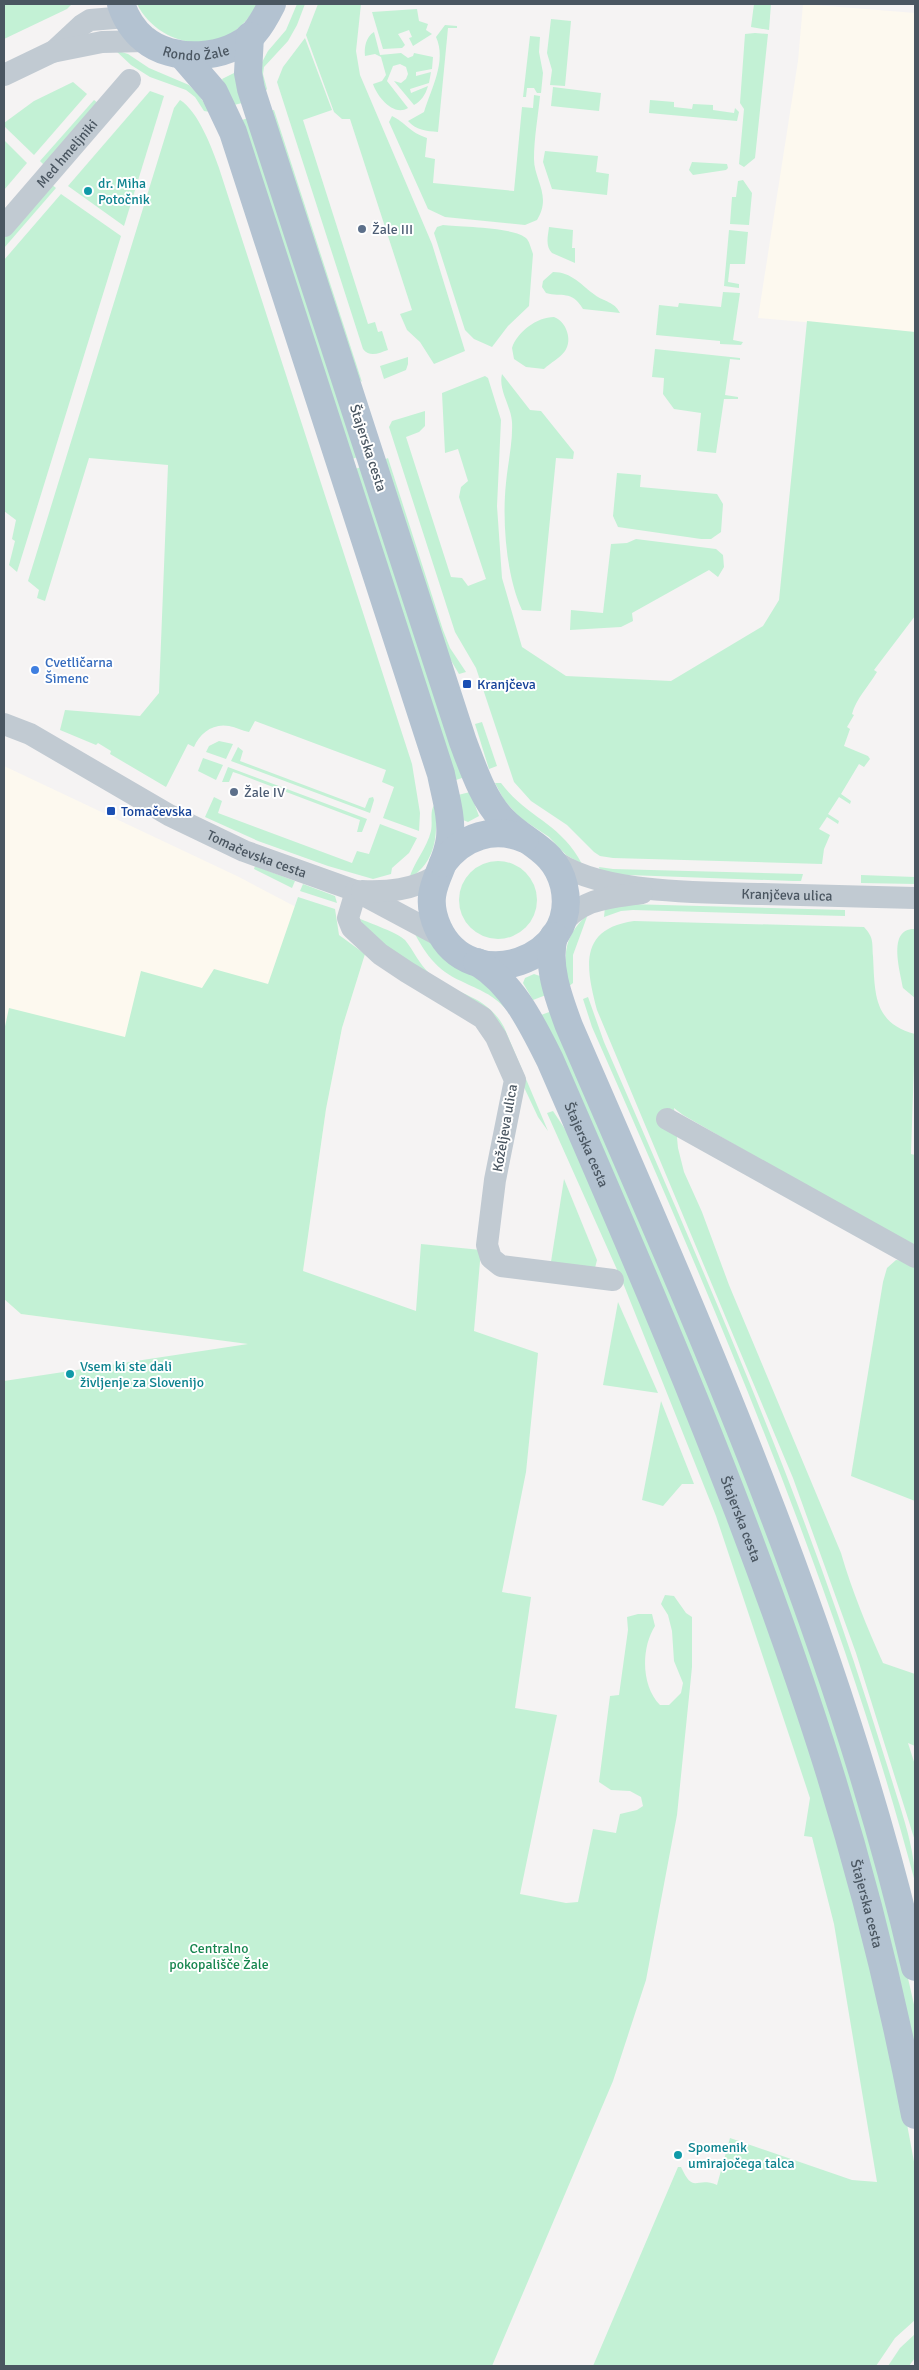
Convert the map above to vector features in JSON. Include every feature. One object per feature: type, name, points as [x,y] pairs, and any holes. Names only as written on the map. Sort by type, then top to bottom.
[{"type":"main road","name":"Rondo Žale","points":[[124,10],[146,41],[182,55],[218,53],[239,44],[262,24],[272,4]]},
{"type":"main road","points":[[251,89],[259,51],[282,22],[288,4]]},
{"type":"main road","name":"Štajerska cesta","points":[[250,36],[248,73],[251,89],[463,742],[494,810],[507,824],[551,858],[558,870],[565,892],[564,913],[551,952],[553,971],[569,1026],[732,1413],[820,1642],[871,1801],[915,1967]]},
{"type":"main road","name":"Štajerska cesta","points":[[182,55],[214,92],[232,132],[441,774],[449,816],[450,836],[432,890],[432,904],[436,925],[444,938],[458,952],[477,962],[504,983],[534,1029],[550,1060],[671,1344],[740,1515],[789,1647],[838,1798],[875,1933],[915,2116]]},
{"type":"main road","name":"Štajerska cesta","points":[[439,869],[465,841],[485,834],[506,833],[529,840]]},
{"type":"main road","name":"Štajerska cesta","points":[[477,962],[501,966],[520,962],[536,954],[556,933]]},
{"type":"street","points":[[52,52],[90,20],[124,10]]},
{"type":"street","points":[[4,76],[52,52],[102,42],[146,41]]},
{"type":"street","name":"Med hmeljniki","points":[[4,226],[130,80]]},
{"type":"street","name":"Tomačevska cesta","points":[[4,724],[30,734],[135,797],[220,840],[266,859],[356,891],[444,938]]},
{"type":"street","name":"Kranjčeva ulica","points":[[551,858],[566,869],[580,875],[660,890],[915,898]]},
{"type":"street","name":"Tomačevska cesta","points":[[356,891],[397,891],[413,887],[439,869]]},
{"type":"street","name":"Kranjčeva ulica","points":[[556,933],[574,910],[583,905],[607,898],[660,890]]},
{"type":"street","name":"Koželjeva ulica","points":[[356,891],[348,918],[352,928],[374,949],[407,972],[483,1018],[496,1037],[515,1080],[490,1209],[487,1244],[491,1258],[501,1266],[613,1280]]},
{"type":"street","points":[[667,1118],[915,1257]]},
{"type":"shaded area","points":[[803,4],[915,13],[915,332],[758,318],[798,61]]},
{"type":"shaded area","points":[[4,766],[239,877],[294,906],[365,954],[342,1028],[326,1109],[303,1271],[250,1344],[21,1314],[4,1299]]},
{"type":"green space","points":[[4,4],[72,4],[67,9],[4,39]]},
{"type":"green space","points":[[137,4],[258,4],[247,20],[232,33],[219,39],[191,42],[166,34],[154,26]]},
{"type":"green space","points":[[297,4],[305,4],[297,25],[288,41],[264,67],[263,74],[267,89],[263,95],[261,64],[268,51],[286,30]]},
{"type":"green space","points":[[318,4],[361,4],[356,51],[360,75],[432,244],[465,351],[434,364],[420,342],[407,330],[400,314],[412,310],[350,119],[342,119],[334,112],[306,35]]},
{"type":"green space","points":[[754,4],[771,4],[769,30],[751,27]]},
{"type":"green space","points":[[417,9],[419,21],[428,24],[426,30],[432,34],[413,46],[409,38],[412,37],[409,30],[398,34],[405,45],[402,48],[383,49],[372,12]]},
{"type":"green space","points":[[551,19],[571,21],[565,86],[550,85],[552,70],[547,53]]},
{"type":"green space","points":[[445,25],[457,26],[457,28],[448,28],[438,132],[418,128],[408,121],[424,112],[439,65],[439,46],[436,37]]},
{"type":"green space","points":[[374,32],[380,55],[401,53],[408,58],[413,56],[414,53],[433,57],[432,69],[416,72],[416,76],[431,72],[429,83],[410,89],[411,93],[428,86],[426,93],[414,105],[394,81],[401,83],[406,79],[408,74],[406,67],[400,64],[393,66],[387,81],[408,108],[397,110],[391,108],[375,89],[373,84],[382,81],[386,75],[381,57],[375,54],[365,56],[366,43]]},
{"type":"green space","points":[[745,34],[768,34],[755,158],[744,167],[739,164],[744,109],[740,103]]},
{"type":"green space","points":[[530,36],[540,37],[539,52],[543,73],[541,93],[537,93],[534,88],[527,88],[526,97],[523,97]]},
{"type":"green space","points":[[305,38],[332,110],[303,120],[368,324],[375,322],[378,332],[382,331],[388,350],[378,353],[372,354],[363,349],[277,82],[283,67]]},
{"type":"green space","points":[[115,50],[128,54],[149,68],[189,85],[198,94],[210,112],[204,111],[195,97],[186,90],[150,77],[131,65]]},
{"type":"green space","points":[[236,72],[246,102],[234,105],[222,79]]},
{"type":"green space","points":[[73,82],[87,94],[34,155],[4,126],[4,123],[34,101]]},
{"type":"green space","points":[[553,87],[601,93],[599,111],[551,106]]},
{"type":"green space","points":[[150,91],[164,96],[124,226],[68,186]]},
{"type":"green space","points":[[534,95],[540,96],[534,159],[543,196],[541,211],[537,220],[525,225],[445,217],[428,209],[389,122],[392,116],[416,133],[427,138],[425,157],[435,159],[433,183],[514,191],[522,107],[533,108]]},
{"type":"green space","points":[[94,100],[99,104],[45,166],[40,161]]},
{"type":"green space","points":[[180,100],[193,112],[219,168],[412,764],[420,813],[419,831],[383,818],[394,787],[382,782],[386,770],[255,721],[249,732],[223,725],[203,733],[194,747],[188,744],[166,787],[110,754],[111,751],[98,743],[96,745],[60,730],[65,710],[140,716],[159,693],[168,465],[89,458],[45,601],[37,598],[39,590],[28,581],[174,108]]},
{"type":"green space","points":[[650,100],[674,102],[674,107],[692,109],[693,104],[713,105],[713,110],[734,113],[735,108],[739,112],[737,121],[649,113]]},
{"type":"green space","points":[[274,110],[362,382],[354,374],[268,111]]},
{"type":"green space","points":[[251,117],[361,456],[349,460],[239,121]]},
{"type":"green space","points":[[4,140],[27,163],[4,190]]},
{"type":"green space","points":[[545,151],[598,156],[596,172],[609,174],[607,195],[552,189],[543,162]]},
{"type":"green space","points":[[692,162],[727,164],[728,168],[726,170],[693,175],[689,170]]},
{"type":"green space","points":[[743,180],[752,193],[749,225],[730,224],[732,197],[736,197],[738,181]]},
{"type":"green space","points":[[51,184],[56,188],[4,248],[4,238]]},
{"type":"green space","points":[[61,194],[121,236],[17,572],[9,565],[15,541],[12,539],[16,520],[4,511],[4,260]]},
{"type":"green space","points":[[443,225],[488,228],[512,232],[527,239],[530,244],[533,254],[529,306],[508,326],[492,347],[474,339],[465,330],[434,233],[437,227]]},
{"type":"green space","points":[[549,227],[573,230],[572,248],[575,248],[575,263],[552,253],[547,241]]},
{"type":"green space","points":[[729,230],[748,232],[745,264],[730,264],[728,282],[739,284],[739,288],[724,286]]},
{"type":"green space","points":[[553,272],[566,274],[576,280],[598,297],[612,304],[620,313],[583,309],[570,296],[546,293],[542,287],[543,281]]},
{"type":"green space","points":[[723,292],[740,293],[733,340],[743,342],[741,345],[720,344],[720,341],[656,335],[659,305],[678,307],[679,303],[721,307]]},
{"type":"green space","points":[[554,317],[562,322],[567,331],[568,342],[563,354],[544,369],[526,367],[514,359],[512,348],[518,336],[528,326]]},
{"type":"green space","points":[[807,321],[915,332],[915,616],[874,670],[877,672],[856,703],[852,714],[854,715],[847,727],[850,729],[844,746],[868,756],[870,759],[864,767],[859,764],[841,794],[851,801],[850,804],[839,797],[828,814],[839,821],[838,824],[827,817],[819,829],[830,835],[824,849],[822,864],[613,858],[600,856],[567,825],[531,801],[514,782],[476,668],[455,632],[389,427],[392,421],[425,411],[425,426],[419,432],[406,437],[451,577],[462,578],[468,586],[486,579],[459,497],[461,487],[468,481],[458,449],[445,453],[442,393],[485,376],[488,378],[501,420],[497,506],[502,578],[522,647],[566,676],[671,681],[763,626],[779,600]]},
{"type":"green space","points":[[655,349],[740,358],[740,360],[730,359],[725,395],[738,397],[738,399],[724,399],[716,453],[697,451],[701,413],[674,409],[663,394],[664,378],[652,377]]},
{"type":"green space","points":[[408,357],[406,370],[384,379],[380,366]]},
{"type":"green space","points":[[502,374],[530,410],[541,411],[574,452],[573,459],[556,458],[541,611],[522,610],[512,581],[509,565],[505,530],[505,498],[512,422],[503,392]]},
{"type":"green space","points":[[388,458],[443,630],[450,648],[466,672],[459,674],[446,652],[381,461]]},
{"type":"green space","points":[[364,466],[465,777],[453,781],[352,470]]},
{"type":"green space","points":[[617,473],[641,475],[640,487],[717,494],[723,504],[721,532],[711,539],[701,539],[618,527],[613,516]]},
{"type":"green space","points":[[636,539],[716,549],[723,555],[724,567],[718,577],[709,570],[632,613],[633,621],[621,627],[570,630],[571,610],[603,613],[611,544],[627,543]]},
{"type":"green space","points":[[482,722],[497,766],[489,769],[475,724]]},
{"type":"green space","points":[[219,741],[233,744],[226,759],[206,752],[209,746]]},
{"type":"green space","points":[[238,747],[243,751],[240,761],[365,808],[369,798],[373,797],[374,800],[370,813],[231,761]]},
{"type":"green space","points":[[203,758],[223,765],[216,780],[198,771]]},
{"type":"green space","points":[[228,767],[367,819],[362,832],[357,832],[360,820],[239,774],[233,772],[229,782],[222,782]]},
{"type":"green space","points":[[495,783],[501,783],[522,805],[564,839],[574,850],[582,864],[566,855],[549,837],[519,817],[504,800]]},
{"type":"green space","points":[[470,792],[479,816],[468,822],[463,820],[458,795]]},
{"type":"green space","points":[[214,797],[222,801],[218,813],[352,863],[357,851],[369,854],[380,824],[417,838],[409,853],[392,868],[391,874],[373,879],[328,866],[258,841],[205,817]]},
{"type":"green space","points":[[435,804],[436,826],[434,846],[425,864],[409,879],[429,837],[432,827],[432,810]]},
{"type":"green space","points":[[490,861],[506,861],[520,867],[531,878],[537,892],[537,908],[531,922],[520,933],[506,939],[490,939],[476,933],[465,922],[459,908],[459,892],[465,878],[476,867]]},
{"type":"green space","points":[[255,866],[295,881],[292,888],[254,869]]},
{"type":"green space","points":[[599,867],[613,869],[803,874],[801,881],[793,881],[601,874]]},
{"type":"green space","points":[[861,875],[915,877],[915,884],[861,883]]},
{"type":"green space","points":[[303,884],[335,896],[337,903],[300,891]]},
{"type":"green space","name":"Centralno pokopališče Žale","points":[[298,897],[335,909],[339,935],[365,954],[342,1028],[326,1109],[303,1271],[416,1311],[421,1244],[481,1250],[474,1331],[538,1353],[526,1472],[502,1592],[531,1597],[515,1708],[557,1715],[520,1894],[566,1903],[578,1902],[593,1829],[616,1833],[620,1814],[637,1810],[643,1806],[641,1797],[630,1791],[611,1790],[599,1782],[610,1696],[619,1695],[628,1630],[627,1617],[638,1614],[652,1614],[655,1626],[650,1635],[645,1656],[646,1677],[649,1688],[660,1705],[669,1705],[681,1693],[683,1683],[674,1661],[672,1631],[668,1615],[661,1604],[665,1595],[674,1596],[686,1613],[692,1617],[692,1667],[677,1815],[646,1980],[613,2081],[492,2366],[4,2366],[4,1381],[248,1344],[21,1314],[4,1299],[4,1031],[9,1008],[125,1037],[141,971],[202,988],[214,969],[268,984]]},
{"type":"green space","points":[[627,904],[845,910],[845,916],[633,910],[621,911],[604,917],[605,907]]},
{"type":"green space","points":[[588,914],[573,955],[573,983],[568,987],[566,956],[569,939],[573,931]]},
{"type":"green space","points":[[360,919],[401,937],[430,974],[450,987],[479,1001],[496,1016],[504,1027],[548,1131],[538,1117],[507,1051],[366,932]]},
{"type":"green space","points":[[634,921],[864,927],[872,940],[874,982],[879,1005],[891,1022],[901,1029],[915,1034],[911,1154],[915,1155],[915,1248],[683,1115],[674,1108],[678,1148],[684,1172],[841,1553],[871,1636],[883,1663],[915,1674],[915,1746],[908,1743],[915,1765],[915,1841],[856,1653],[793,1478],[597,1010],[590,980],[590,953],[595,942],[603,932],[616,925]]},
{"type":"green space","points":[[412,928],[431,943],[448,962],[478,979],[496,995],[507,1010],[491,996],[452,977],[438,966],[421,945]]},
{"type":"green space","points":[[915,929],[915,998],[903,988],[897,951],[901,935],[906,931]]},
{"type":"green space","points":[[534,974],[540,976],[546,995],[533,1000],[523,983],[525,978]]},
{"type":"green space","points":[[588,997],[604,1042],[711,1289],[811,1539],[841,1623],[908,1832],[915,1882],[884,1772],[811,1556],[728,1343],[592,1027],[583,999]]},
{"type":"green space","points":[[552,1011],[660,1262],[807,1632],[902,1952],[915,2009],[915,2066],[890,1955],[541,1015]]},
{"type":"green space","points":[[553,1111],[575,1144],[749,1564],[832,1811],[898,2076],[915,2167],[915,2320],[895,2338],[876,2366],[593,2366],[678,2167],[681,2167],[692,2183],[704,2182],[717,2185],[730,2138],[852,2180],[877,2182],[834,1924],[812,1837],[804,1836],[810,1798],[716,1516],[623,1283],[547,1113]]},
{"type":"green space","points":[[564,1179],[597,1260],[595,1268],[550,1268]]},
{"type":"green space","points":[[896,1260],[905,1261],[915,1266],[915,1501],[851,1476],[883,1282],[887,1268]]},
{"type":"green space","points":[[618,1302],[658,1393],[603,1385]]},
{"type":"green space","points":[[661,1401],[694,1484],[682,1484],[663,1506],[642,1500]]},
{"type":"green space","points":[[915,2334],[915,2358],[909,2366],[888,2366],[900,2348]]},
{"type":"place","name":"dr. Miha Potočnik","points":[[88,191]]},
{"type":"place","name":"Žale III","points":[[362,229]]},
{"type":"place","name":"Cvetličarna Šimenc","points":[[35,670]]},
{"type":"place","name":"Kranjčeva","points":[[467,684]]},
{"type":"place","name":"Žale IV","points":[[234,792]]},
{"type":"place","name":"Tomačevska","points":[[111,811]]},
{"type":"place","name":"Vsem ki ste dali življenje za Slovenijo","points":[[70,1374]]},
{"type":"place","name":"Spomenik umirajočega talca","points":[[678,2155]]}]
